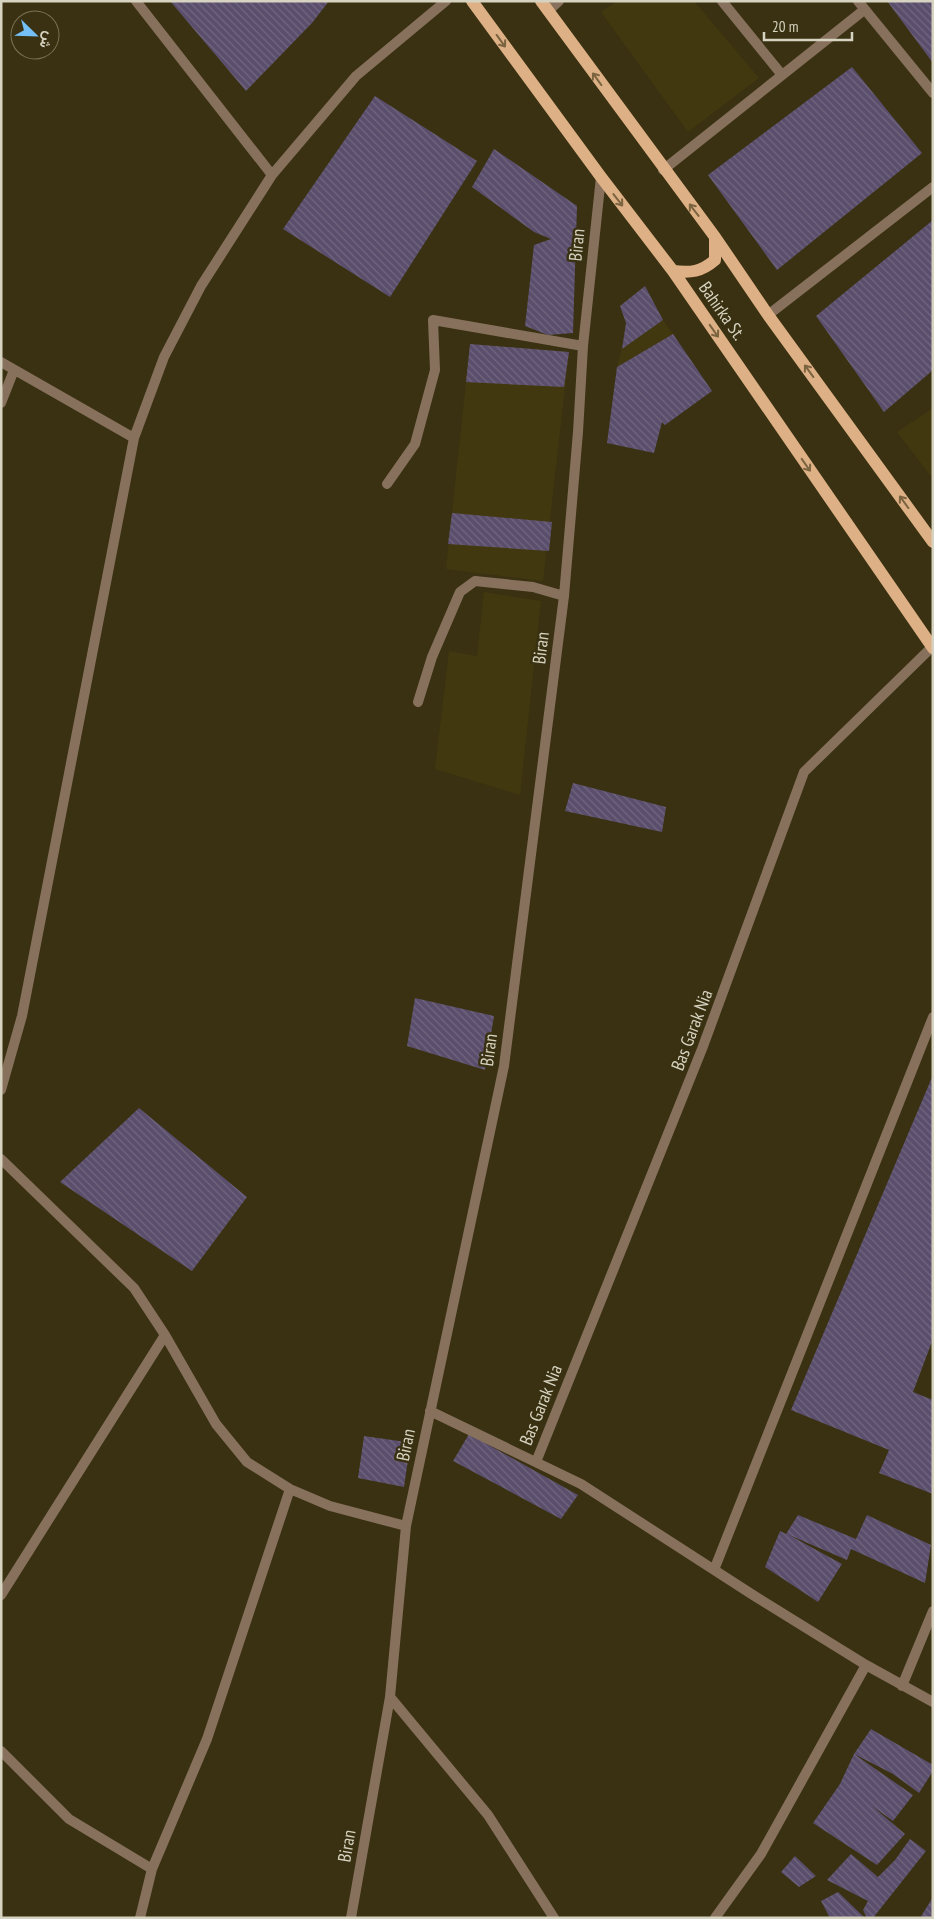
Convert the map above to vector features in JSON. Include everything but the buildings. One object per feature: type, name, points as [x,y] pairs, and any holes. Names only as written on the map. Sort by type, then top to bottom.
[{"type":"main road","name":"Bahirka St.","points":[[472,1],[601,178],[673,271],[933,648]]},
{"type":"main road","name":"Bahirka St.","points":[[544,6],[663,170],[715,237],[768,315],[933,542]]},
{"type":"main road","points":[[673,271],[689,273],[706,268],[715,260],[715,237]]},
{"type":"street","points":[[136,1],[272,175]]},
{"type":"street","points":[[1,1090],[22,1016],[134,438],[164,357],[196,295],[272,175],[356,76],[446,1]]},
{"type":"street","points":[[544,6],[559,1]]},
{"type":"street","points":[[722,1],[782,76]]},
{"type":"street","points":[[663,170],[782,76],[861,6],[933,93]]},
{"type":"street","name":"Biran","points":[[351,1918],[390,1697],[406,1526],[504,1066],[564,596],[578,432],[583,346],[601,178]]},
{"type":"street","points":[[768,315],[933,187]]},
{"type":"street","points":[[387,484],[415,444],[436,370],[433,320],[583,346]]},
{"type":"street","points":[[1,362],[134,438]]},
{"type":"street","points":[[1,403],[14,370]]},
{"type":"street","points":[[418,702],[432,657],[460,592],[475,581],[533,587],[564,596]]},
{"type":"street","name":"Bas Garak Nia","points":[[536,1462],[702,1049],[804,772],[933,648]]},
{"type":"street","points":[[714,1570],[933,1017]]},
{"type":"street","points":[[1,1159],[134,1288],[165,1335],[216,1424],[247,1462],[290,1489],[330,1506],[406,1526]]},
{"type":"street","points":[[1,1594],[165,1335]]},
{"type":"street","points":[[430,1411],[581,1484],[866,1665],[933,1702]]},
{"type":"street","points":[[140,1918],[152,1869],[207,1738],[290,1489]]},
{"type":"street","points":[[902,1686],[933,1611]]},
{"type":"street","points":[[715,1918],[761,1854],[866,1665]]},
{"type":"street","points":[[390,1697],[488,1815],[554,1918]]},
{"type":"street","points":[[1,1751],[69,1819],[152,1869]]},
{"type":"shaded area","points":[[617,1],[694,1],[759,78],[688,132],[601,12]]},
{"type":"shaded area","points":[[663,320],[673,334],[617,367],[622,349]]},
{"type":"shaded area","points":[[470,344],[569,352],[543,581],[446,569]]},
{"type":"shaded area","points":[[933,408],[933,479],[897,432]]},
{"type":"shaded area","points":[[484,592],[541,601],[520,795],[435,769],[449,651],[477,656]]}]
